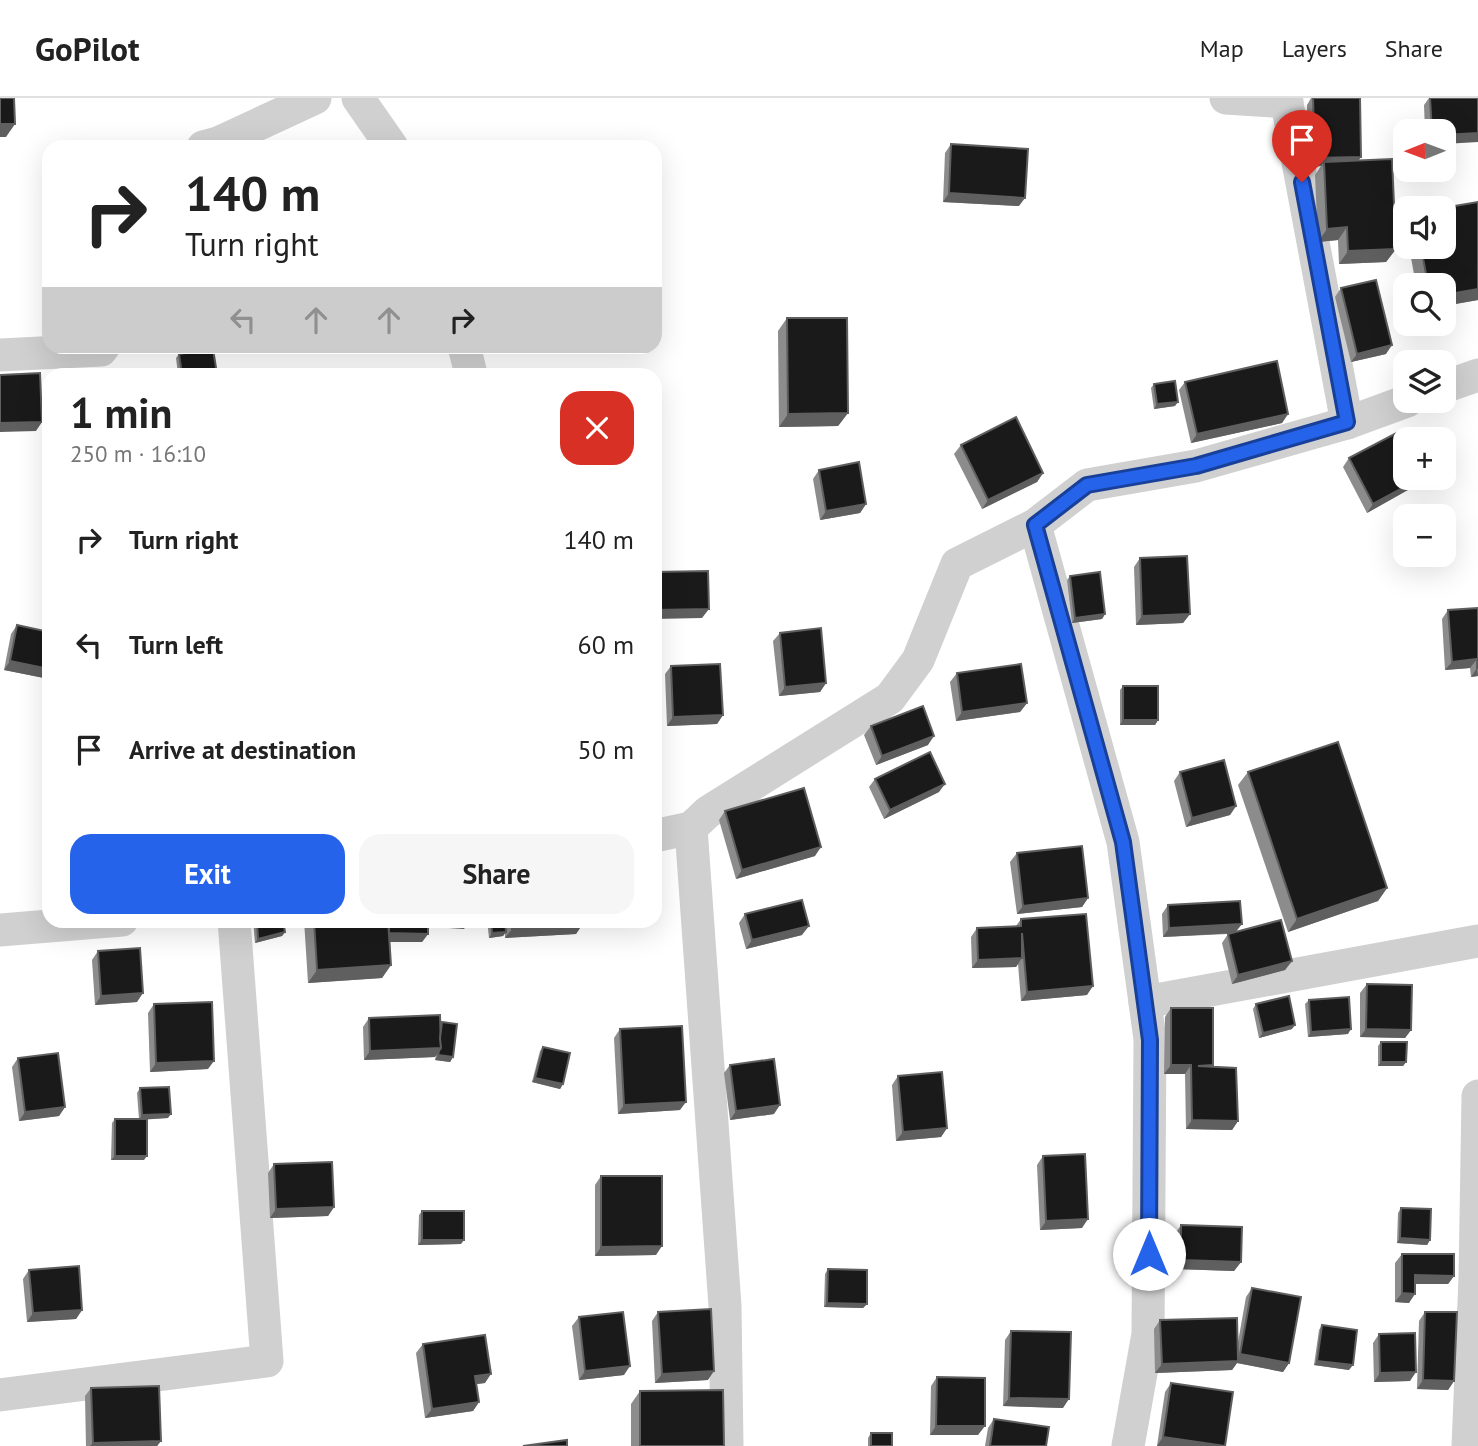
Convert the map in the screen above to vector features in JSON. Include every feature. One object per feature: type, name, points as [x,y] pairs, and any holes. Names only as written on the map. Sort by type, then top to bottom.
[{"type":"street","points":[[224,140],[315,98]]},
{"type":"street","points":[[358,98],[387,140]]},
{"type":"street","points":[[1226,98],[1286,100],[1347,422]]},
{"type":"street","points":[[0,355],[42,353]]},
{"type":"street","points":[[1456,383],[1478,375]]},
{"type":"street","points":[[662,834],[691,828],[708,812],[890,698],[918,660],[957,564],[1035,525],[1087,485],[1196,466],[1393,406]]},
{"type":"street","points":[[1035,525],[1123,842],[1150,1040],[1149,1334],[1128,1446]]},
{"type":"street","points":[[691,828],[725,1306],[727,1446]]},
{"type":"street","points":[[0,930],[42,927]]},
{"type":"street","points":[[0,1395],[267,1361],[235,928]]},
{"type":"street","points":[[1145,1002],[1478,941]]},
{"type":"street","points":[[1468,1446],[1476,1278],[1478,1096]]},
{"type":"building","points":[[0,98],[14,98],[15,124],[0,124]]},
{"type":"building","points":[[1313,98],[1360,98],[1361,157],[1315,158]]},
{"type":"building","points":[[1430,98],[1478,98],[1478,133],[1456,134],[1456,119],[1431,119]]},
{"type":"building","points":[[951,144],[1028,149],[1025,198],[949,193]]},
{"type":"building","points":[[1392,159],[1393,249],[1348,251],[1347,227],[1327,229],[1324,162]]},
{"type":"building","points":[[1478,202],[1478,289],[1456,293],[1456,273],[1426,273],[1423,259],[1456,259],[1456,206]]},
{"type":"building","points":[[1376,280],[1392,345],[1357,354],[1341,288]]},
{"type":"building","points":[[787,318],[847,318],[848,413],[788,414]]},
{"type":"building","points":[[179,354],[214,354],[216,368],[181,368]]},
{"type":"building","points":[[1277,361],[1288,414],[1197,434],[1185,382]]},
{"type":"building","points":[[40,373],[42,422],[0,423],[0,375]]},
{"type":"building","points":[[1175,381],[1178,402],[1157,404],[1154,384]]},
{"type":"building","points":[[1016,417],[1043,473],[988,500],[961,445]]},
{"type":"building","points":[[1393,435],[1393,490],[1399,490],[1373,504],[1349,458]]},
{"type":"building","points":[[859,462],[866,504],[826,511],[819,470]]},
{"type":"building","points":[[1187,556],[1190,614],[1142,616],[1140,558]]},
{"type":"building","points":[[708,571],[709,609],[662,610],[662,572]]},
{"type":"building","points":[[1100,572],[1105,614],[1075,618],[1070,576]]},
{"type":"building","points":[[1478,608],[1477,668],[1477,659],[1452,662],[1448,610]]},
{"type":"building","points":[[17,625],[42,630],[42,668],[10,661]]},
{"type":"building","points":[[821,628],[826,683],[785,687],[780,633]]},
{"type":"building","points":[[720,664],[723,715],[673,717],[671,666]]},
{"type":"building","points":[[1021,664],[1027,703],[962,712],[957,673]]},
{"type":"building","points":[[1123,686],[1158,686],[1158,720],[1123,720]]},
{"type":"building","points":[[923,706],[934,736],[882,756],[871,726]]},
{"type":"building","points":[[1338,742],[1387,888],[1297,919],[1248,772]]},
{"type":"building","points":[[930,752],[945,784],[890,810],[875,779]]},
{"type":"building","points":[[1224,760],[1236,806],[1192,818],[1180,772]]},
{"type":"building","points":[[804,788],[821,847],[742,870],[725,811]]},
{"type":"building","points":[[1082,846],[1088,898],[1023,906],[1017,853]]},
{"type":"building","points":[[802,900],[809,926],[752,940],[745,914]]},
{"type":"building","points":[[1240,901],[1242,924],[1169,928],[1168,905]]},
{"type":"building","points":[[1086,914],[1093,986],[1027,992],[1022,933],[1022,958],[978,960],[977,928],[1021,926],[1021,919]]},
{"type":"building","points":[[1281,920],[1292,961],[1238,975],[1228,934]]},
{"type":"building","points":[[257,928],[284,928],[285,932],[258,939]]},
{"type":"building","points":[[314,928],[389,928],[391,965],[317,970]]},
{"type":"building","points":[[389,928],[428,928],[428,934],[389,933]]},
{"type":"building","points":[[492,928],[506,928],[506,932],[492,933]]},
{"type":"building","points":[[140,948],[143,993],[101,996],[98,951]]},
{"type":"building","points":[[1367,984],[1412,985],[1411,1030],[1366,1029]]},
{"type":"building","points":[[1289,996],[1295,1025],[1263,1033],[1256,1004]]},
{"type":"building","points":[[1349,997],[1351,1029],[1311,1032],[1309,1000]]},
{"type":"building","points":[[212,1002],[214,1061],[156,1063],[154,1004]]},
{"type":"building","points":[[1171,1008],[1213,1008],[1213,1065],[1198,1066],[1236,1068],[1238,1121],[1192,1120],[1191,1065],[1171,1065]]},
{"type":"building","points":[[440,1015],[441,1048],[370,1051],[369,1018]]},
{"type":"building","points":[[442,1022],[457,1024],[453,1057],[438,1055],[441,1048]]},
{"type":"building","points":[[682,1026],[686,1102],[624,1105],[620,1029]]},
{"type":"building","points":[[1381,1042],[1407,1042],[1406,1062],[1381,1062]]},
{"type":"building","points":[[543,1047],[570,1053],[563,1084],[535,1078]]},
{"type":"building","points":[[58,1053],[65,1107],[25,1112],[18,1058]]},
{"type":"building","points":[[774,1059],[780,1105],[736,1111],[730,1065]]},
{"type":"building","points":[[942,1072],[947,1128],[903,1132],[898,1076]]},
{"type":"building","points":[[169,1087],[171,1114],[142,1115],[140,1088]]},
{"type":"building","points":[[115,1119],[147,1119],[147,1156],[115,1156]]},
{"type":"building","points":[[1085,1154],[1088,1219],[1046,1221],[1043,1156]]},
{"type":"building","points":[[332,1162],[334,1207],[276,1209],[274,1164]]},
{"type":"building","points":[[601,1176],[662,1176],[662,1246],[601,1247]]},
{"type":"building","points":[[1401,1208],[1431,1209],[1430,1240],[1400,1238]]},
{"type":"building","points":[[422,1211],[464,1211],[464,1240],[422,1240]]},
{"type":"building","points":[[1181,1225],[1242,1227],[1241,1262],[1181,1260]]},
{"type":"building","points":[[1402,1254],[1454,1254],[1454,1276],[1415,1275],[1415,1294],[1402,1293]]},
{"type":"building","points":[[79,1266],[82,1310],[33,1313],[29,1270]]},
{"type":"building","points":[[828,1269],[867,1270],[867,1304],[827,1303]]},
{"type":"building","points":[[1252,1288],[1301,1297],[1289,1363],[1240,1354]]},
{"type":"building","points":[[711,1309],[714,1371],[662,1374],[658,1312]]},
{"type":"building","points":[[623,1312],[630,1366],[585,1371],[579,1317]]},
{"type":"building","points":[[1425,1312],[1457,1312],[1454,1381],[1423,1380]]},
{"type":"building","points":[[1237,1318],[1238,1361],[1162,1364],[1160,1320]]},
{"type":"building","points":[[1322,1325],[1357,1330],[1353,1365],[1317,1361]]},
{"type":"building","points":[[1011,1331],[1071,1332],[1069,1399],[1009,1398]]},
{"type":"building","points":[[1415,1333],[1416,1372],[1380,1373],[1379,1334]]},
{"type":"building","points":[[485,1335],[491,1374],[475,1376],[479,1402],[432,1409],[423,1344]]},
{"type":"building","points":[[937,1377],[985,1378],[985,1426],[936,1426]]},
{"type":"building","points":[[1171,1383],[1233,1392],[1225,1446],[1163,1437]]},
{"type":"building","points":[[159,1386],[161,1441],[93,1443],[91,1388]]},
{"type":"building","points":[[723,1390],[724,1446],[640,1446],[640,1391]]},
{"type":"building","points":[[994,1419],[1049,1427],[1046,1446],[990,1446]]},
{"type":"building","points":[[871,1433],[892,1433],[892,1446],[871,1446]]},
{"type":"building","points":[[567,1440],[567,1446],[523,1446]]},
{"type":"route","points":[[1149,1254],[1150,1040],[1123,842],[1035,525],[1087,485],[1196,466],[1347,422],[1302,182]]}]
